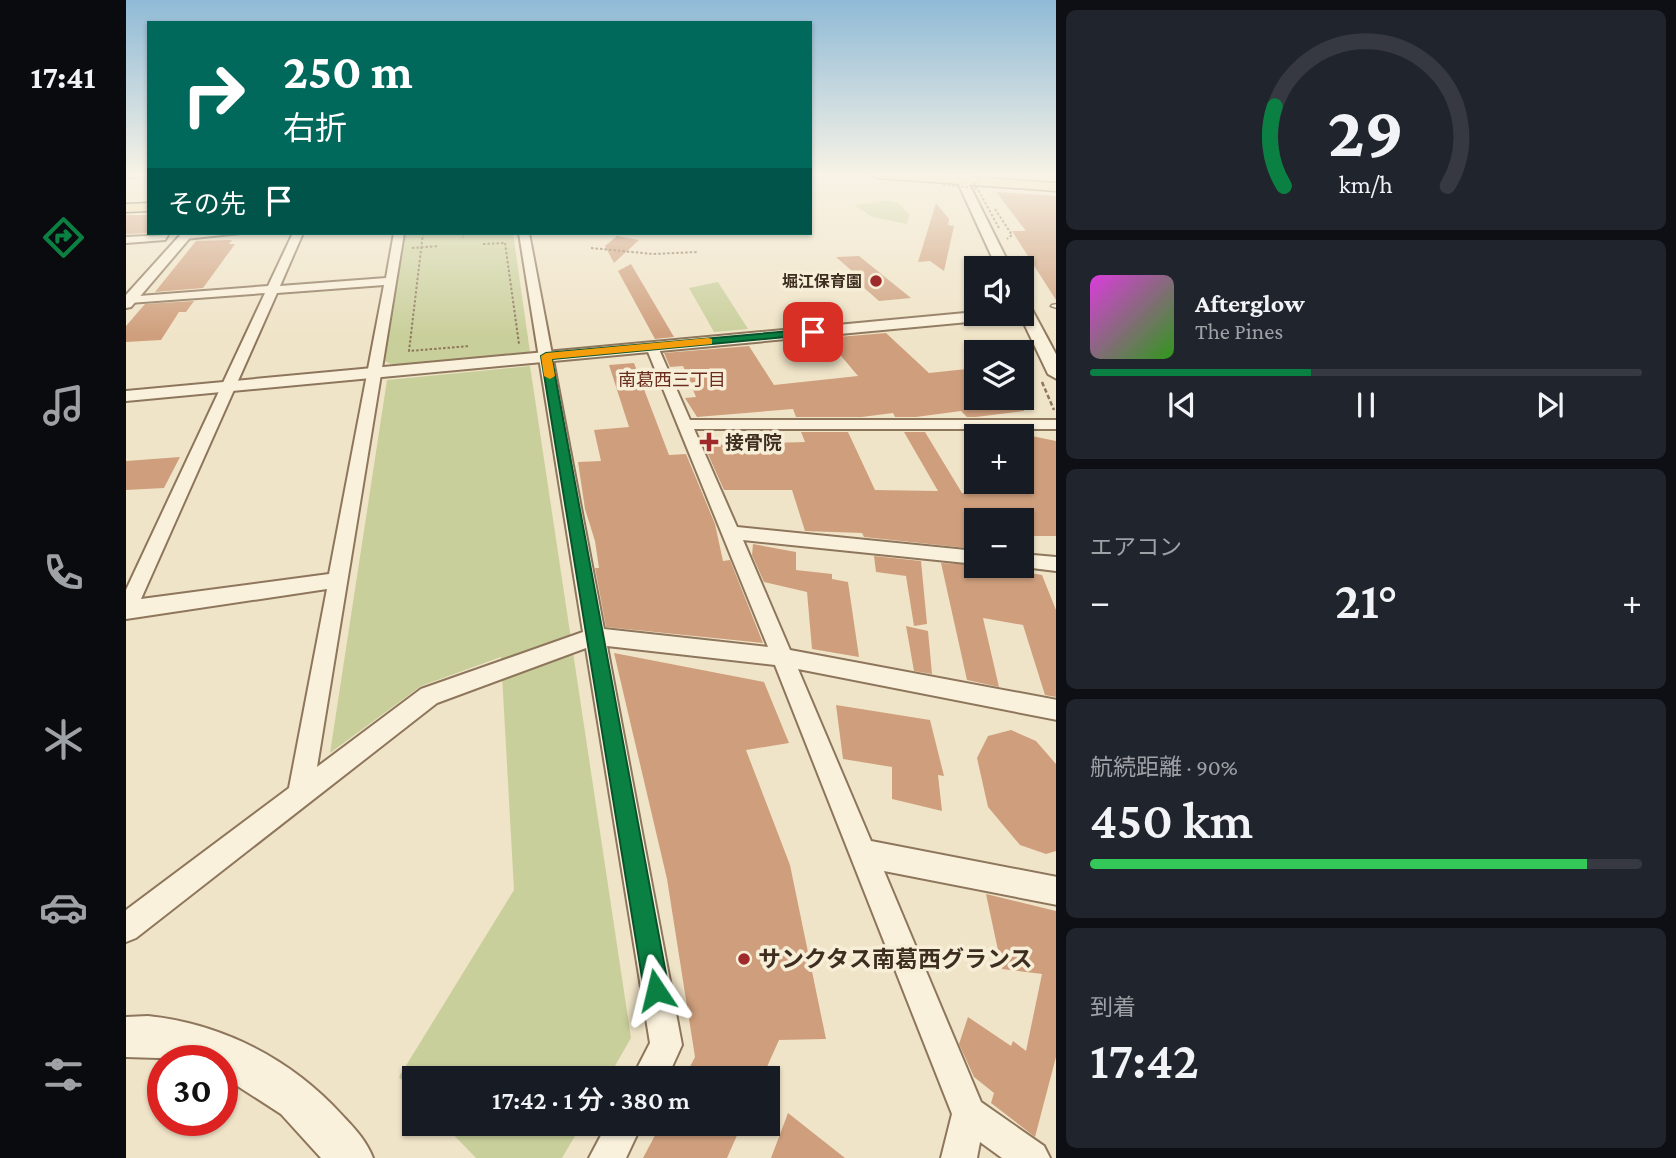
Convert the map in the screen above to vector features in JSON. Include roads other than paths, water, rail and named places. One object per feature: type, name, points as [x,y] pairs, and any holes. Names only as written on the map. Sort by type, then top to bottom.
[{"type":"street","points":[[984,228],[998,256]]},
{"type":"street","points":[[126,240],[167,235]]},
{"type":"street","points":[[149,254],[167,235]]},
{"type":"street","points":[[127,302],[185,235]]},
{"type":"street","points":[[126,610],[298,235]]},
{"type":"street","points":[[515,239],[546,356],[666,1045],[655,1066]]},
{"type":"street","points":[[300,796],[390,281],[401,240]]},
{"type":"street","points":[[127,302],[390,281]]},
{"type":"street","points":[[126,396],[964,316]]},
{"type":"street","points":[[1029,326],[1056,374]]},
{"type":"street","points":[[652,347],[733,534],[780,657],[969,1114],[1032,1158]]},
{"type":"street","points":[[685,424],[1056,425]]},
{"type":"street","points":[[733,534],[964,556]]},
{"type":"street","points":[[1034,562],[1056,564]]},
{"type":"street","points":[[126,610],[339,580]]},
{"type":"street","points":[[126,928],[429,696],[595,636],[780,657],[1056,710]]},
{"type":"street","points":[[863,853],[1056,891]]},
{"type":"street","points":[[126,1037],[150,1036],[198,1044],[237,1061],[288,1093],[351,1158]]},
{"type":"street","points":[[959,1158],[969,1114]]},
{"type":"street","points":[[607,1158],[619,1136]]},
{"type":"place","name":"堀江保育園","points":[[876,281]]},
{"type":"place","name":"接骨院","points":[[709,442]]},
{"type":"place","name":"サンクタス南葛西グランス","points":[[744,959]]},
{"type":"district","name":"南葛西三丁目","points":[[672,380]]}]
